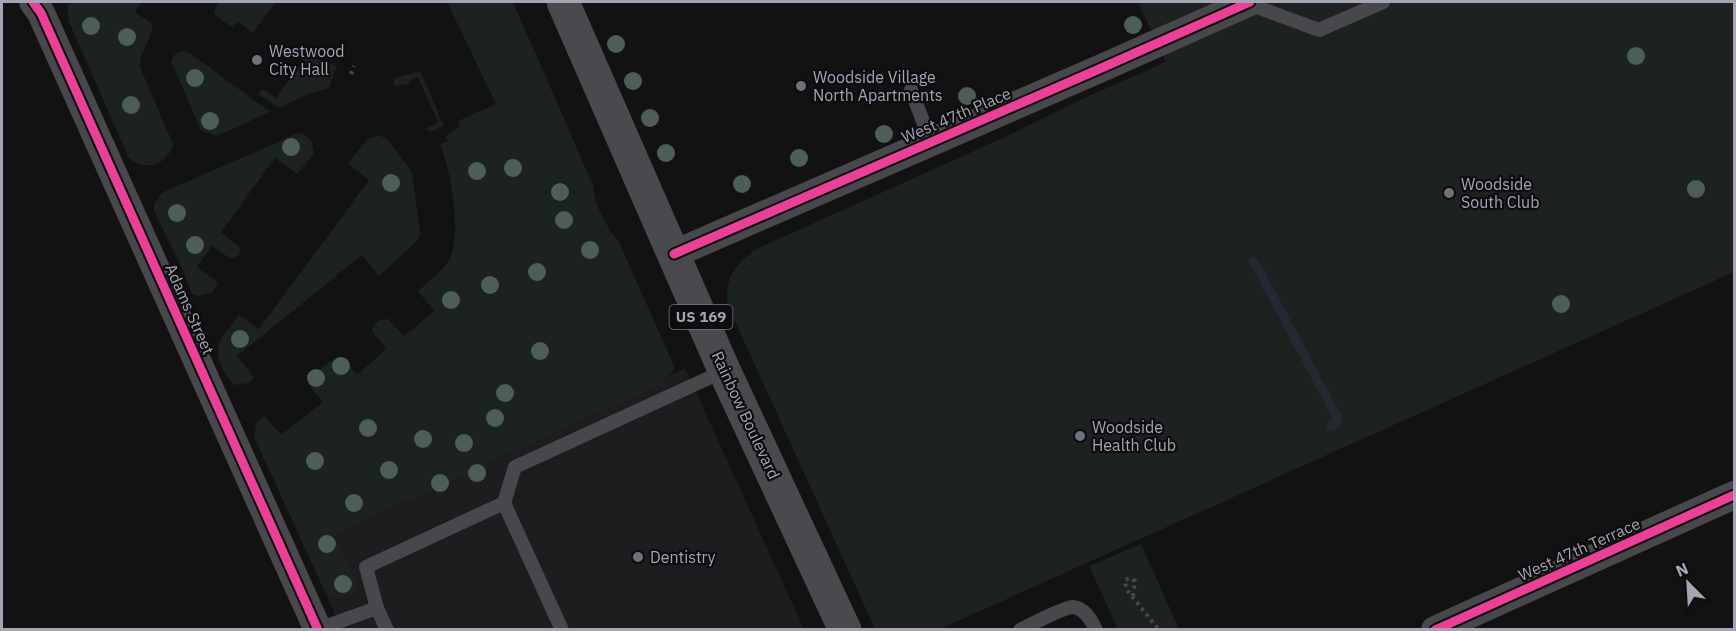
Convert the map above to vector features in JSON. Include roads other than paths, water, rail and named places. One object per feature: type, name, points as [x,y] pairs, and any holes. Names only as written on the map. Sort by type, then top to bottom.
[{"type":"main road","name":"Rainbow Boulevard","points":[[563,2],[724,370],[845,630]]},
{"type":"street","name":"Adams Street","points":[[33,2],[46,23],[318,629]]},
{"type":"street","name":"West 47th Place","points":[[674,254],[1248,2]]},
{"type":"street","name":"West 47th Terrace","points":[[1435,630],[1734,495]]},
{"type":"lane","points":[[1248,2],[1319,30],[1383,2]]},
{"type":"lane","points":[[911,90],[932,142]]},
{"type":"lane","points":[[562,630],[504,503],[515,467],[724,370]]},
{"type":"lane","points":[[387,630],[377,608],[366,567],[504,503]]},
{"type":"lane","points":[[1020,630],[1071,607],[1081,609],[1089,617],[1096,630]]},
{"type":"lane","points":[[318,629],[377,608]]},
{"type":"waterway","points":[[1254,261],[1338,419],[1331,427]]},
{"type":"place","name":"Westwood City Hall","points":[[257,60]]},
{"type":"place","name":"Woodside Village North Apartments","points":[[801,86]]},
{"type":"place","name":"Woodside South Club","points":[[1449,193]]},
{"type":"place","name":"Woodside Health Club","points":[[1080,436]]},
{"type":"place","name":"Dentistry","points":[[638,557]]}]
